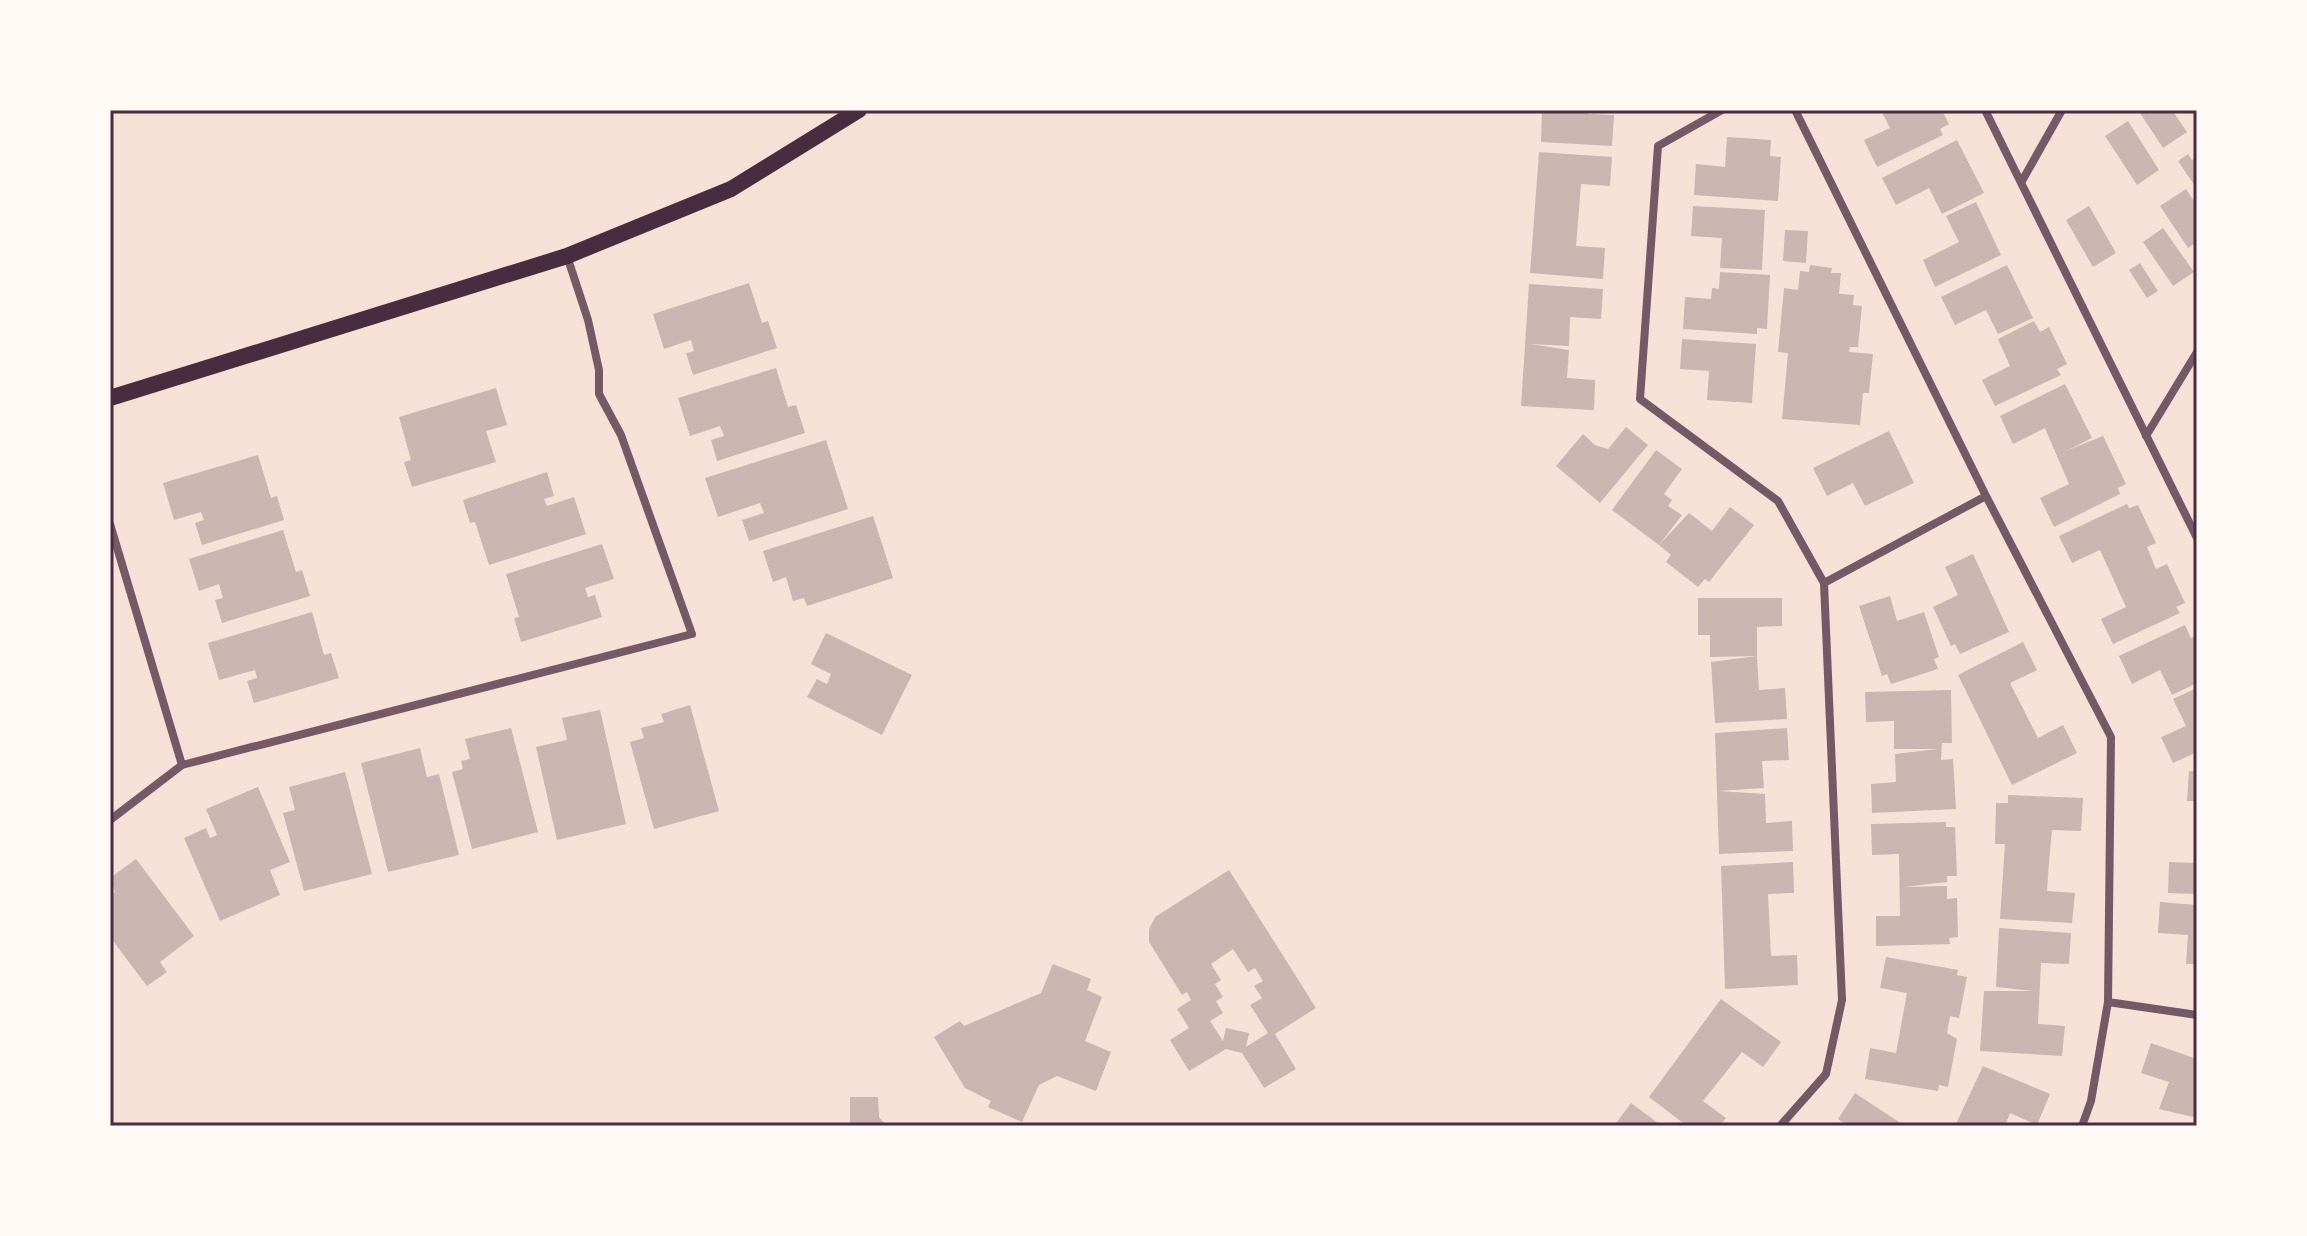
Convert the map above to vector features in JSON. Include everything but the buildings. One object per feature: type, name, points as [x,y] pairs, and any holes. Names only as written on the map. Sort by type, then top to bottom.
[{"type":"main road","points":[[110,398],[567,256],[731,189],[859,110]]},
{"type":"street","points":[[1722,110],[1658,146],[1640,399],[1778,501],[1824,583],[1842,1000],[1826,1074],[1780,1126]]},
{"type":"street","points":[[1795,110],[1986,496],[2111,737],[2108,1002],[2091,1101],[2082,1126]]},
{"type":"street","points":[[1985,110],[2197,538]]},
{"type":"street","points":[[2022,181],[2062,110]]},
{"type":"street","points":[[110,820],[182,765],[692,634],[621,435],[599,394],[599,370],[588,320],[567,256]]},
{"type":"street","points":[[2146,436],[2197,352]]},
{"type":"street","points":[[1824,583],[1986,496]]},
{"type":"street","points":[[110,524],[182,765]]},
{"type":"street","points":[[2108,1002],[2197,1015]]}]
